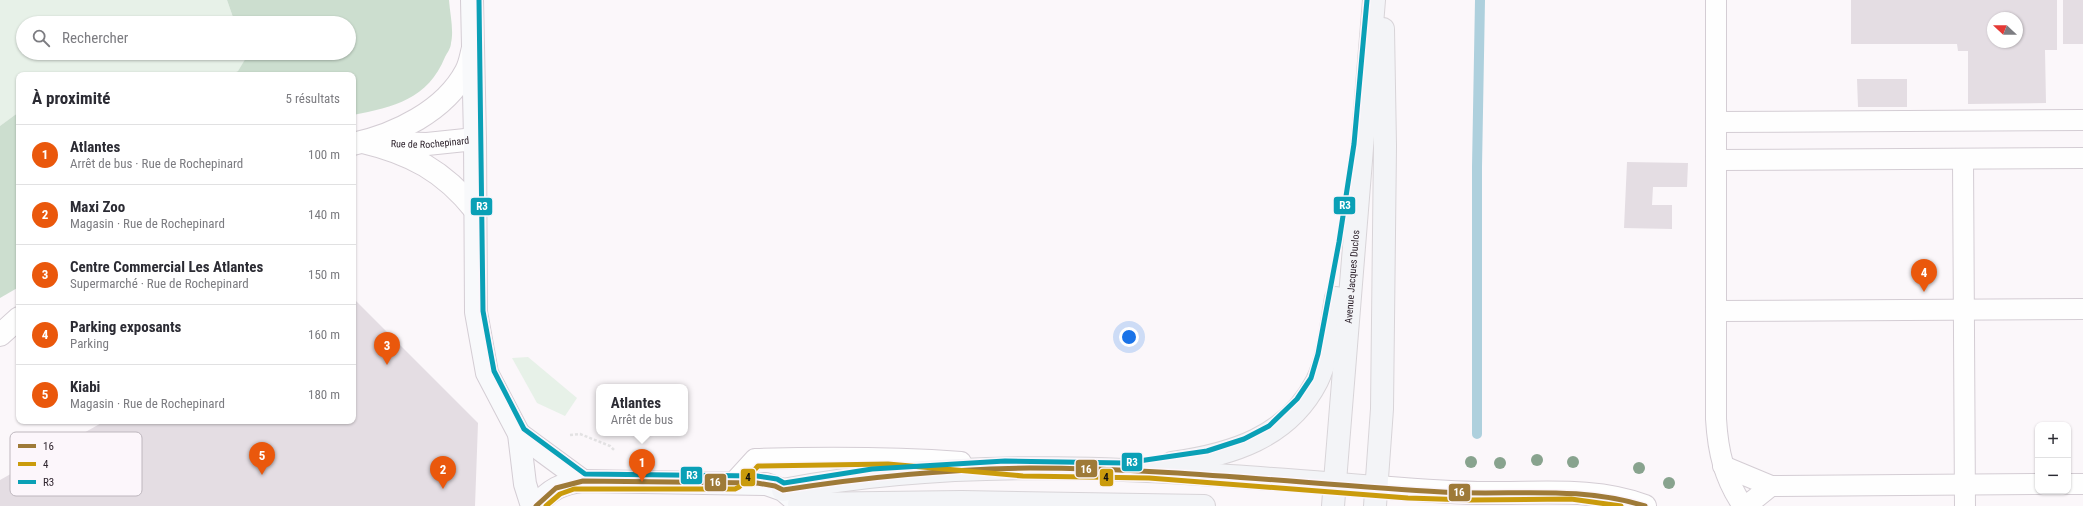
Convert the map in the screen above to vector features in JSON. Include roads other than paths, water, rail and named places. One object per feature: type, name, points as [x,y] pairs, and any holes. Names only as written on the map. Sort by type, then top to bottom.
[{"type":"main road","name":"Avenue Jacques Duclos","points":[[1333,506],[1361,145],[1374,0]]},
{"type":"main road","points":[[794,500],[872,476],[1005,468],[1125,470],[1335,484],[1376,497],[1382,409],[1385,146],[1385,64],[1379,0]]},
{"type":"main road","points":[[1125,470],[1209,458],[1247,445],[1273,432],[1302,403],[1317,381],[1325,356],[1346,243],[1361,145]]},
{"type":"main road","points":[[794,500],[1204,506]]},
{"type":"street","points":[[472,0],[475,139]]},
{"type":"street","name":"Rue de Rochepinard","points":[[357,143],[398,130],[418,120],[439,104],[457,85],[466,71],[473,48]]},
{"type":"street","name":"Rue de Rochepinard","points":[[357,143],[427,144],[475,139],[476,312],[480,344],[487,373],[519,434],[525,484],[532,506]]},
{"type":"street","name":"Rue de Rochepinard","points":[[357,143],[392,149],[416,159],[433,170],[463,196],[475,210]]},
{"type":"street","points":[[0,335],[16,321]]},
{"type":"street","name":"Rue de Rochepinard","points":[[519,434],[583,481]]},
{"type":"street","points":[[536,506],[548,493],[563,484],[583,481],[734,482],[766,484],[794,500]]},
{"type":"street","points":[[1376,497],[1444,493],[1577,493],[1610,496],[1645,506]]},
{"type":"lane","points":[[1716,0],[1717,447],[1723,466],[1742,506]]},
{"type":"lane","points":[[1716,122],[2083,120]]},
{"type":"lane","points":[[1963,158],[1965,506]]},
{"type":"lane","points":[[1716,160],[2083,158]]},
{"type":"lane","points":[[1716,311],[2083,309]]},
{"type":"lane","points":[[734,482],[755,459],[835,456],[908,458],[1005,468]]},
{"type":"lane","points":[[1723,466],[1771,486],[2035,484]]},
{"type":"lane","points":[[2071,484],[2083,484]]},
{"type":"lane","points":[[1746,506],[1771,486]]},
{"type":"waterway","points":[[1477,434],[1477,167],[1480,0]]},
{"type":"place","name":"Parking exposants","points":[[1924,292]]},
{"type":"place","name":"Centre Commercial Les Atlantes","points":[[387,365]]},
{"type":"place","name":"Kiabi","points":[[262,475]]},
{"type":"place","name":"Atlantes","points":[[642,482]]},
{"type":"place","name":"Maxi Zoo","points":[[443,489]]}]
